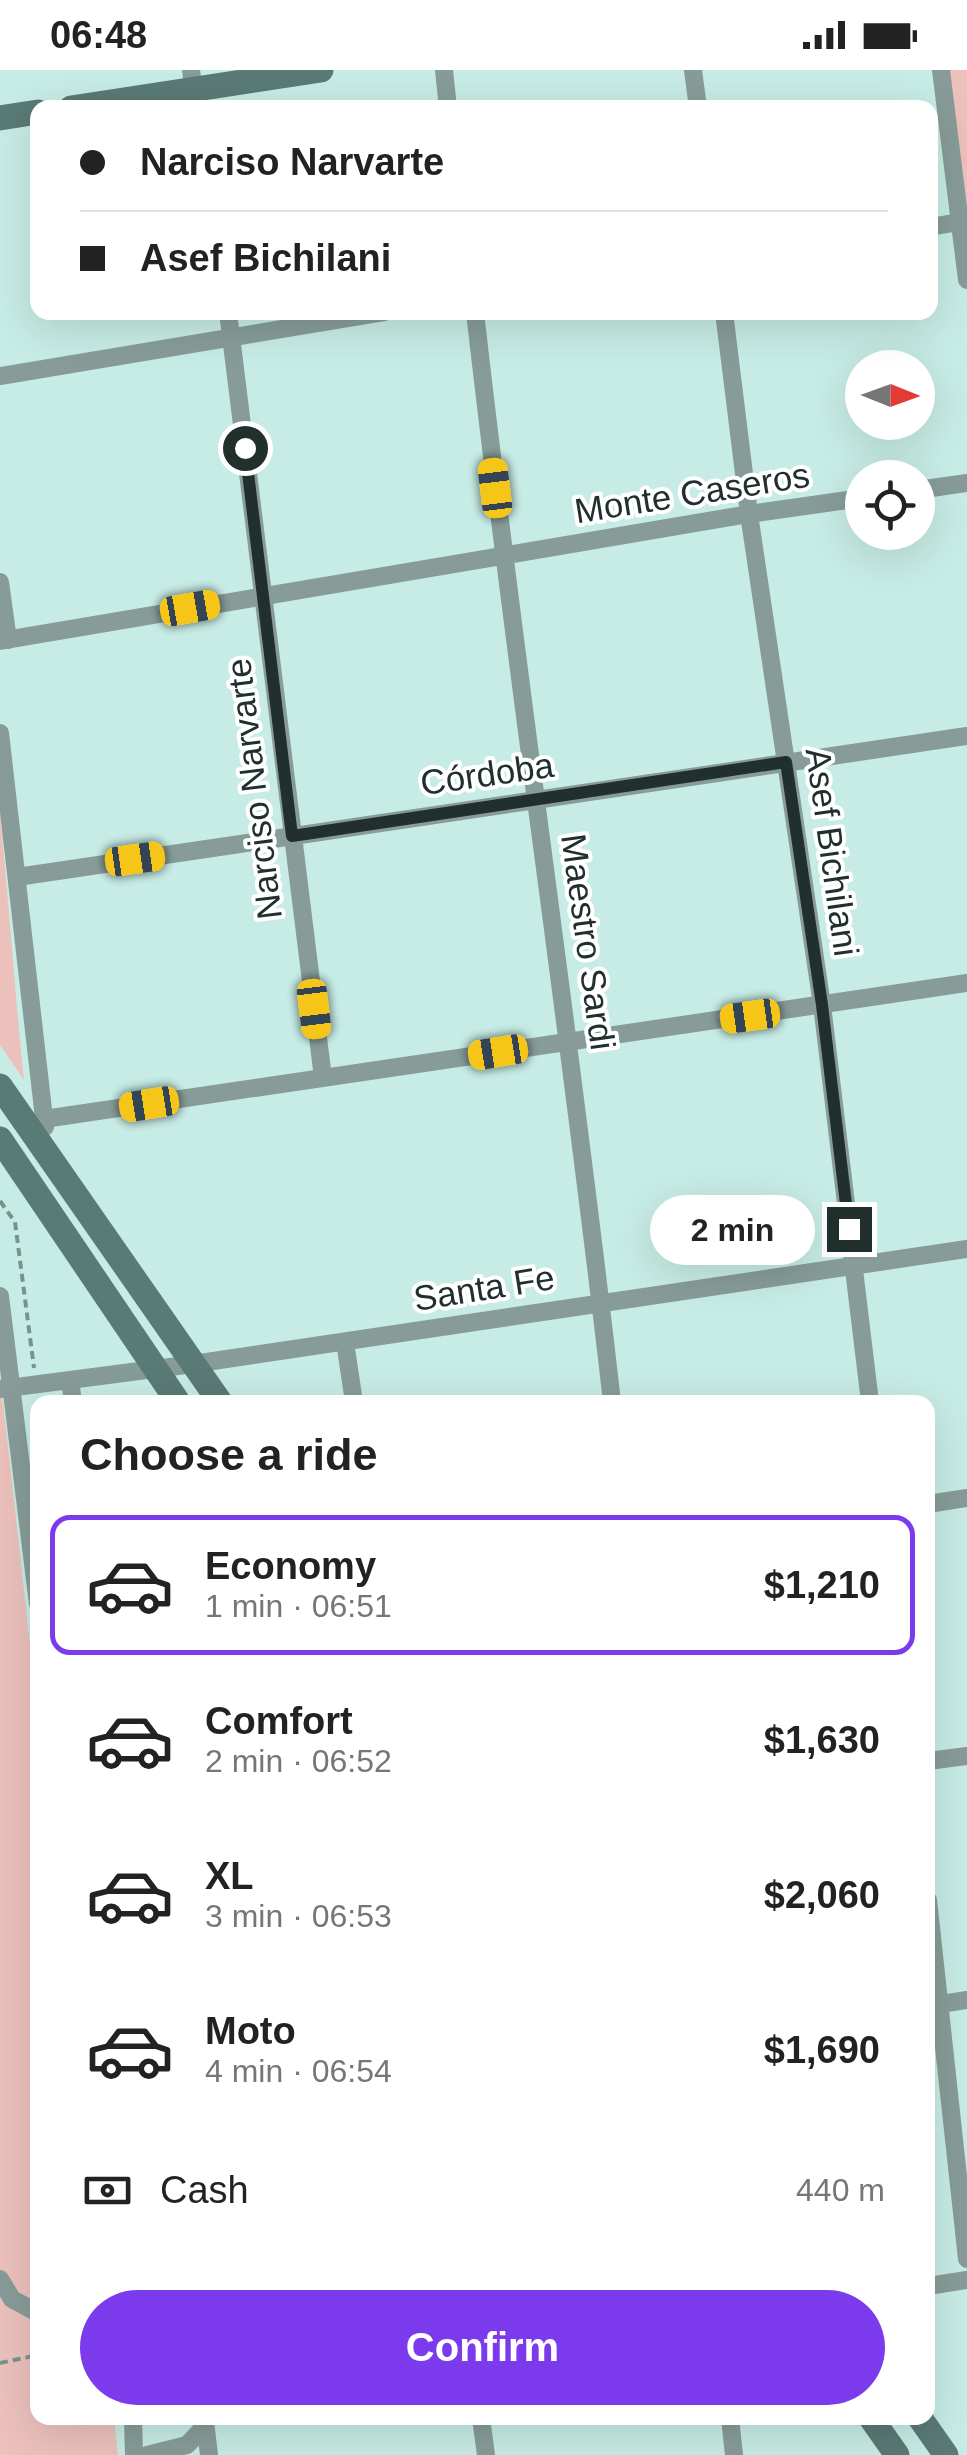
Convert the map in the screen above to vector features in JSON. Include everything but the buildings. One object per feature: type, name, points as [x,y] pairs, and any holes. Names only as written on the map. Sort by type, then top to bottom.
[{"type":"main road","points":[[123,100],[321,70]]},
{"type":"main road","points":[[0,118],[30,113]]},
{"type":"main road","points":[[4,1101],[48,1157],[215,1395]]},
{"type":"main road","points":[[0,1139],[173,1395]]},
{"type":"main road","points":[[91,1274],[116,1254]]},
{"type":"main road","points":[[876,2425],[897,2455]]},
{"type":"main road","points":[[925,2425],[946,2455]]},
{"type":"street","points":[[444,70],[447,100]]},
{"type":"street","points":[[694,70],[697,100]]},
{"type":"street","points":[[940,70],[967,280]]},
{"type":"street","points":[[938,226],[959,222]]},
{"type":"street","name":"Narciso Narvarte","points":[[229,320],[323,1078]]},
{"type":"street","points":[[0,376],[337,320]]},
{"type":"street","name":"Maestro Sardi","points":[[476,320],[611,1395]]},
{"type":"street","name":"Asef Bichilani","points":[[725,320],[749,514],[822,1005],[869,1395]]},
{"type":"street","points":[[935,488],[967,483]]},
{"type":"street","name":"Monte Caseros","points":[[4,640],[845,500]]},
{"type":"street","points":[[0,582],[4,640]]},
{"type":"street","points":[[0,734],[48,1157]]},
{"type":"street","name":"Córdoba","points":[[17,877],[967,736]]},
{"type":"street","points":[[44,1119],[967,984]]},
{"type":"street","name":"Santa Fe","points":[[6,1388],[193,1364],[967,1249]]},
{"type":"street","points":[[0,1296],[6,1388],[30,1550]]},
{"type":"street","points":[[345,1342],[353,1395]]},
{"type":"street","points":[[70,1380],[72,1395]]},
{"type":"street","points":[[935,1503],[967,1498]]},
{"type":"street","points":[[935,1760],[967,1756]]},
{"type":"street","points":[[935,2005],[967,2000]]},
{"type":"street","points":[[935,2020],[967,2259]]},
{"type":"street","points":[[0,2278],[12,2299],[30,2309]]},
{"type":"street","points":[[935,2285],[967,2280]]},
{"type":"street","points":[[132,2425],[134,2455]]},
{"type":"street","points":[[146,2455],[187,2445],[203,2425]]},
{"type":"street","points":[[205,2425],[209,2455]]},
{"type":"street","points":[[481,2425],[486,2455]]},
{"type":"street","points":[[731,2425],[734,2455]]},
{"type":"path","points":[[0,1200],[15,1222],[36,1385]]},
{"type":"path","points":[[0,2362],[30,2356]]},
{"type":"shaded area","points":[[942,70],[967,70],[967,264]]},
{"type":"shaded area","points":[[0,809],[20,1042],[24,1080],[0,1045]]},
{"type":"shaded area","points":[[0,1375],[30,1644],[30,2425],[115,2425],[118,2455],[0,2455]]},
{"type":"route","points":[[245,448],[292,836],[786,762],[822,1005],[849,1229]]}]
